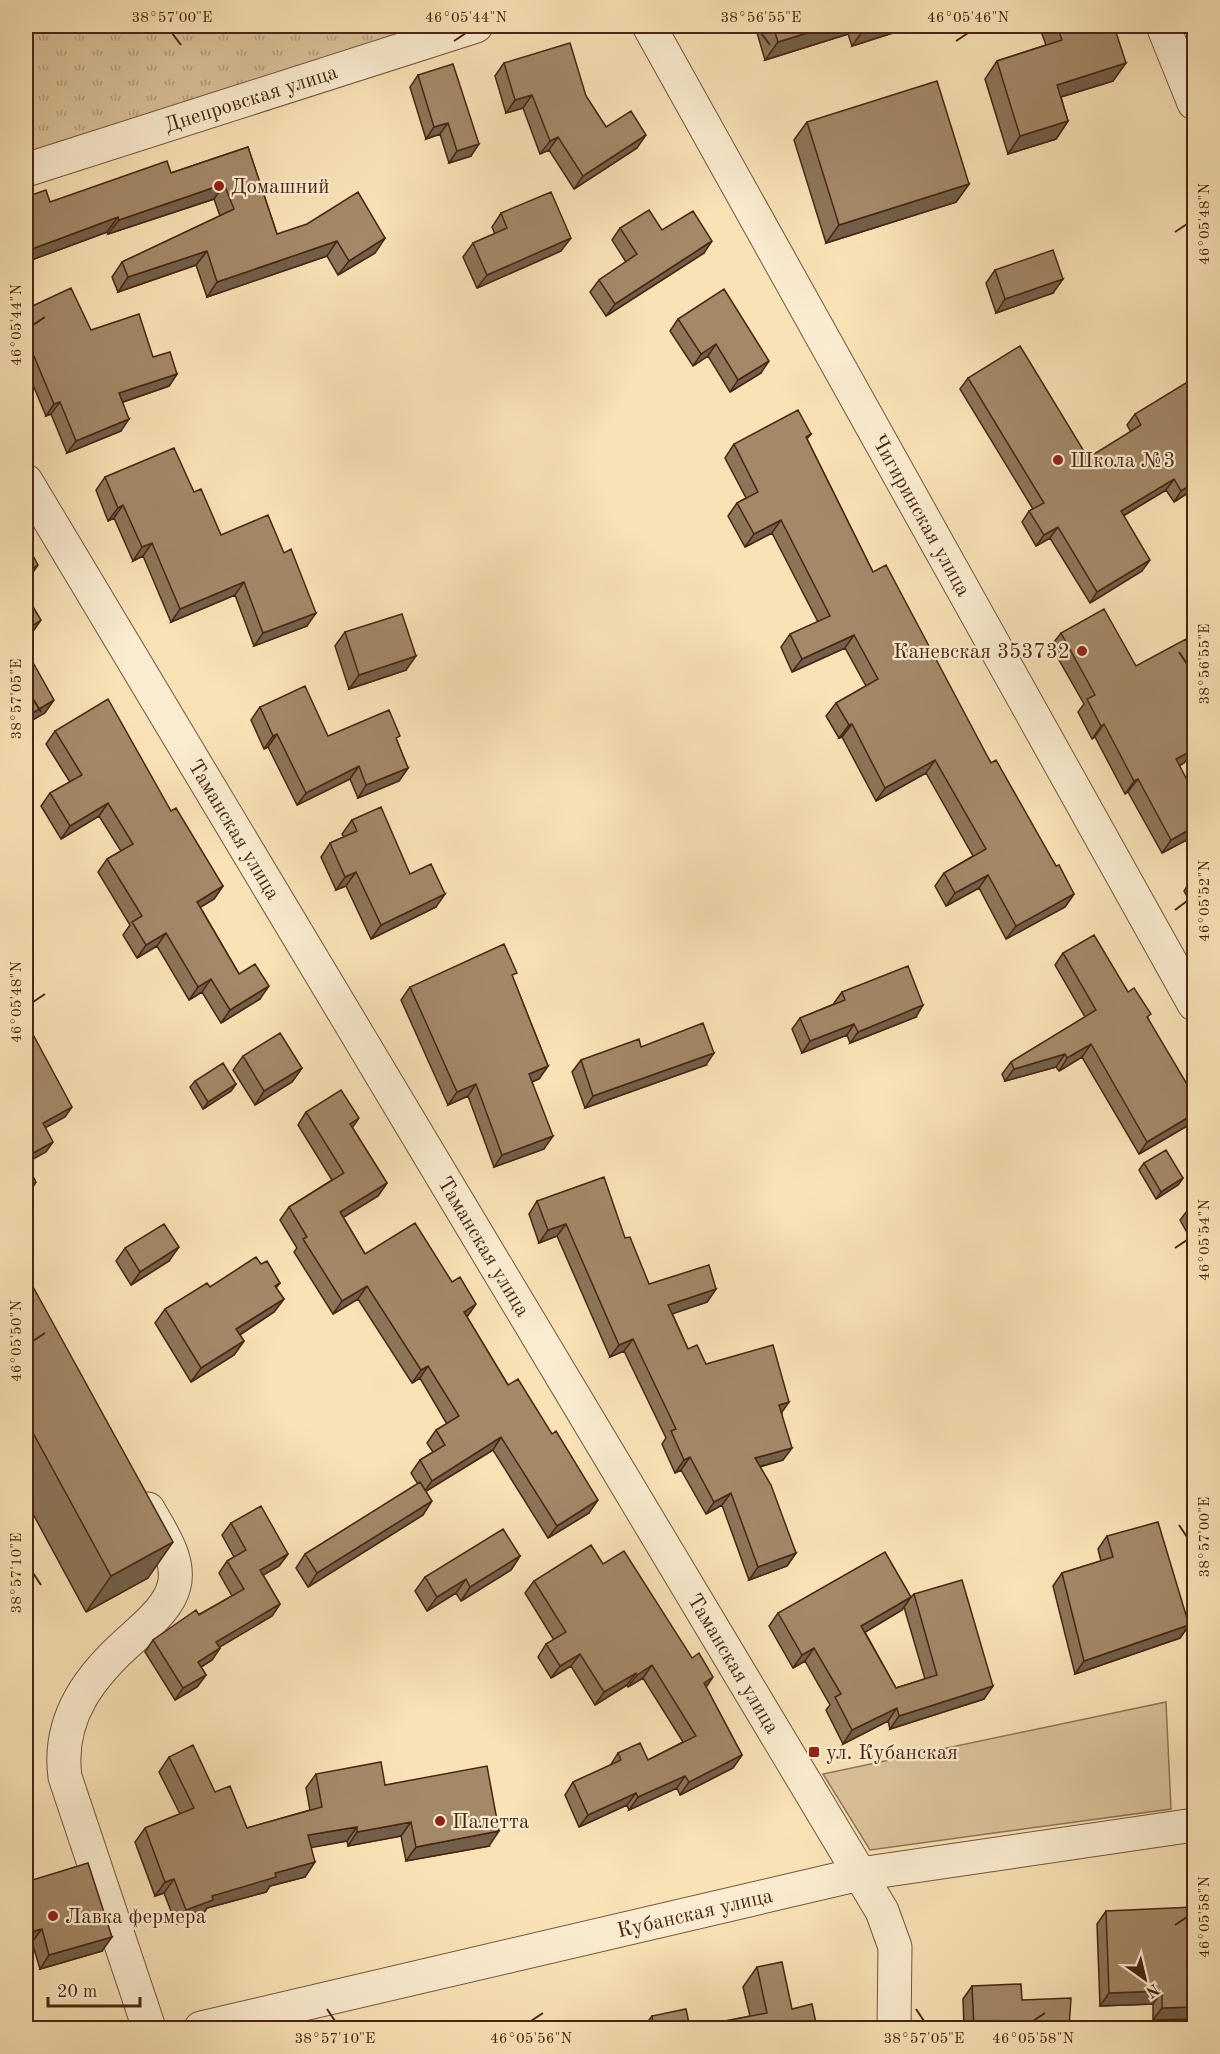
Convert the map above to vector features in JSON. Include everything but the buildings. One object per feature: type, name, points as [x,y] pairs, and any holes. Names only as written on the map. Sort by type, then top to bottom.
[{"type":"street","name":"Днепровская улица","points":[[26,170],[476,26]]},
{"type":"street","name":"Чигиринская улица","points":[[649,26],[1194,1004]]},
{"type":"street","points":[[1163,26],[1194,103]]},
{"type":"street","name":"Таманская улица","points":[[26,481],[882,1911],[895,1947],[894,2028]]},
{"type":"street","points":[[132,1480],[171,1552],[175,1585],[166,1603],[156,1615],[92,1678],[72,1714],[65,1735],[63,1753],[65,1778],[149,2028]]},
{"type":"street","name":"Кубанская улица","points":[[201,2028],[264,2021],[860,1874],[1194,1825]]},
{"type":"green space","points":[[26,26],[445,26],[26,159]]},
{"type":"green space","points":[[1166,1702],[1171,1809],[870,1850],[823,1774]]},
{"type":"place","name":"Домашний","points":[[219,186]]},
{"type":"place","name":"Школа №3","points":[[1058,460]]},
{"type":"place","name":"Каневская 353732","points":[[1082,651]]},
{"type":"place","name":"ул. Кубанская","points":[[814,1752]]},
{"type":"place","name":"Палетта","points":[[440,1821]]},
{"type":"place","name":"Лавка фермера","points":[[53,1916]]}]
